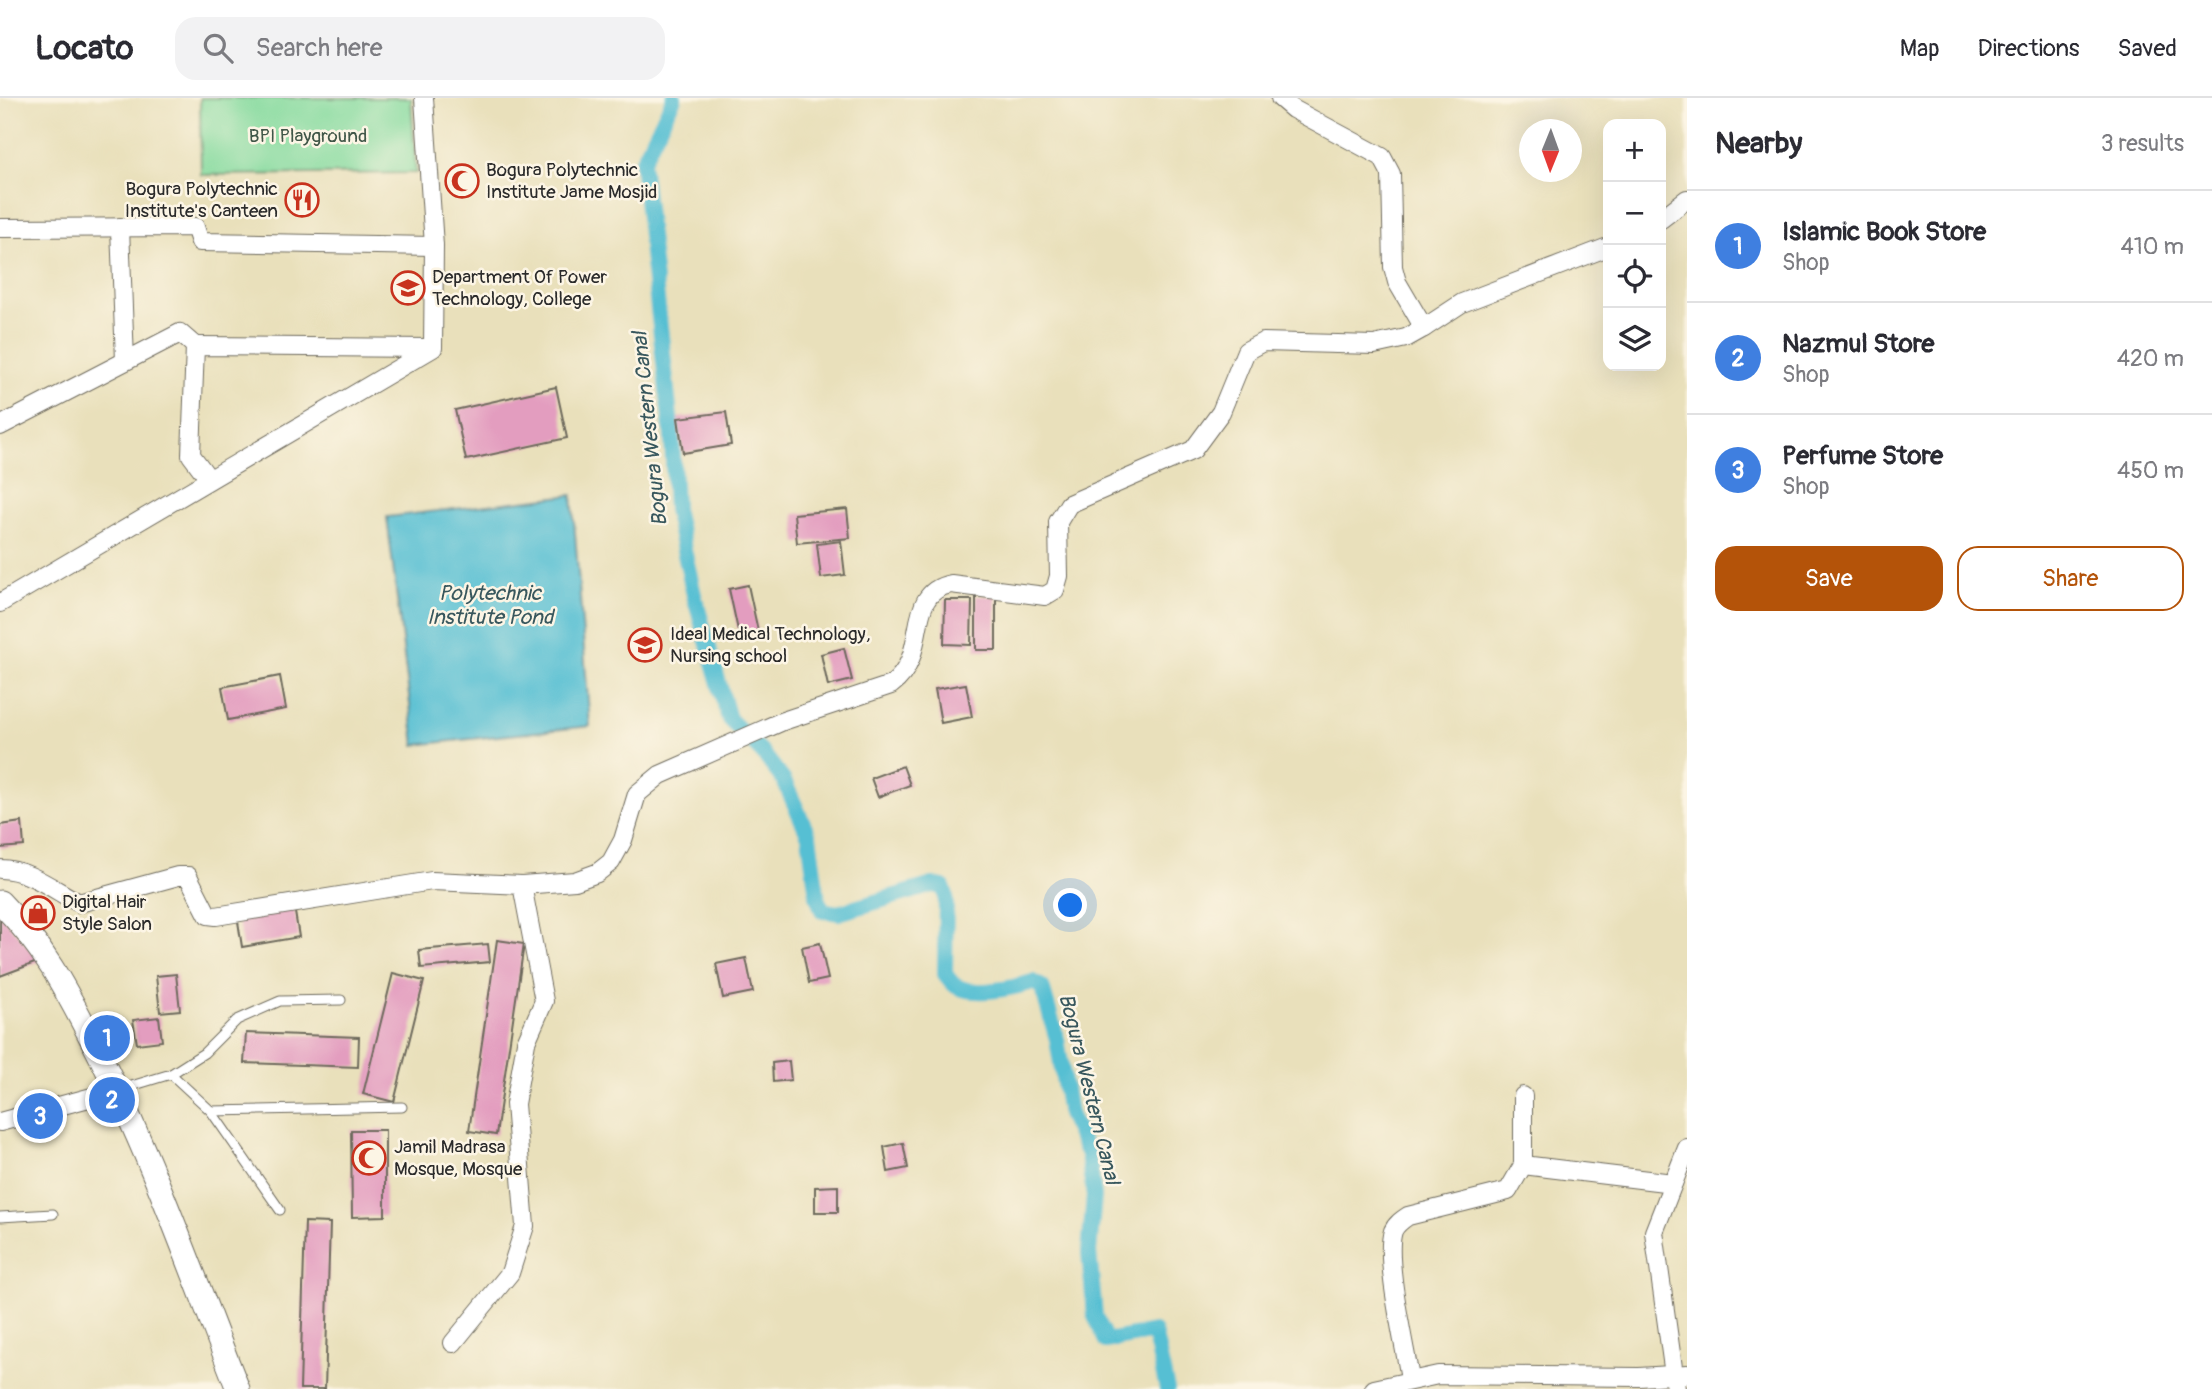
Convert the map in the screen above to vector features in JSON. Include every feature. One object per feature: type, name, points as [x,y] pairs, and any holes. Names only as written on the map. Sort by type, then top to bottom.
[{"type":"street","points":[[424,98],[434,246],[433,348]]},
{"type":"street","points":[[1280,98],[1293,109],[1382,157],[1391,174],[1393,267],[1396,282],[1424,328]]},
{"type":"street","points":[[1666,215],[1687,199]]},
{"type":"street","points":[[120,227],[125,361]]},
{"type":"street","points":[[0,228],[195,227],[200,242],[434,246]]},
{"type":"street","points":[[0,869],[15,869],[25,873],[79,903],[178,876],[188,876],[208,915],[216,916],[432,880],[522,886],[575,881],[597,873],[611,862],[623,840],[637,794],[660,775],[783,721],[891,685],[903,677],[910,666],[926,597],[938,587],[951,584],[1045,596],[1055,590],[1059,576],[1058,522],[1069,504],[1193,450],[1221,412],[1246,351],[1263,342],[1374,345],[1406,338],[1462,303],[1603,249]]},
{"type":"street","points":[[0,426],[180,333],[195,346],[433,348]]},
{"type":"street","points":[[195,346],[191,455],[209,478]]},
{"type":"street","points":[[0,603],[433,348]]},
{"type":"street","points":[[453,1343],[510,1273],[525,1226],[515,1104],[526,1042],[544,1001],[522,886]]},
{"type":"street","points":[[0,902],[33,937],[55,968],[118,1090],[238,1389]]},
{"type":"street","points":[[0,1122],[118,1090]]},
{"type":"street","points":[[1410,1379],[1393,1264],[1392,1233],[1398,1223],[1408,1216],[1508,1191],[1523,1165],[1523,1096]]},
{"type":"street","points":[[1374,1389],[1438,1375],[1679,1380],[1654,1232],[1687,1148]]},
{"type":"street","points":[[1523,1165],[1673,1182]]},
{"type":"lane","points":[[118,1090],[171,1074],[204,1053],[236,1020],[280,1001],[341,1000]]},
{"type":"lane","points":[[171,1074],[211,1111],[280,1210]]},
{"type":"lane","points":[[211,1111],[402,1107]]},
{"type":"lane","points":[[0,1217],[53,1214]]},
{"type":"green space","name":"BPI Playground","points":[[200,98],[411,98],[416,173],[201,175]]},
{"type":"water","name":"Polytechnic Institute Pond","points":[[572,495],[590,726],[415,745],[387,517]]},
{"type":"building","points":[[556,387],[567,438],[466,460],[455,410]]},
{"type":"building","points":[[726,412],[731,445],[683,453],[678,418]]},
{"type":"building","points":[[847,509],[850,538],[797,543],[794,514]]},
{"type":"building","points":[[841,541],[845,575],[821,578],[817,544]]},
{"type":"building","points":[[748,585],[758,631],[739,635],[729,589]]},
{"type":"building","points":[[976,596],[996,596],[996,650],[976,650]]},
{"type":"building","points":[[945,600],[972,600],[971,645],[944,644]]},
{"type":"building","points":[[844,648],[852,680],[828,686],[821,654]]},
{"type":"building","points":[[280,676],[286,709],[228,720],[222,687]]},
{"type":"building","points":[[966,684],[972,717],[941,723],[935,689]]},
{"type":"building","points":[[903,766],[910,785],[878,797],[871,778]]},
{"type":"building","points":[[22,822],[24,846],[0,848],[0,825]]},
{"type":"building","points":[[294,906],[299,937],[242,947],[237,915]]},
{"type":"building","points":[[0,914],[40,961],[0,976]]},
{"type":"building","points":[[497,940],[524,944],[496,1135],[469,1131]]},
{"type":"building","points":[[820,943],[828,979],[809,983],[802,947]]},
{"type":"building","points":[[488,944],[490,962],[421,968],[419,950]]},
{"type":"building","points":[[746,958],[753,992],[723,998],[716,964]]},
{"type":"building","points":[[393,973],[424,981],[394,1102],[363,1094]]},
{"type":"building","points":[[176,974],[180,1010],[160,1012],[156,976]]},
{"type":"building","points":[[159,1017],[162,1041],[137,1044],[133,1020]]},
{"type":"building","points":[[246,1033],[359,1037],[358,1067],[244,1063]]},
{"type":"building","points":[[789,1061],[791,1080],[773,1082],[772,1063]]},
{"type":"building","points":[[351,1130],[385,1130],[385,1216],[352,1217]]},
{"type":"building","points":[[903,1143],[908,1168],[888,1172],[884,1147]]},
{"type":"building","points":[[838,1186],[838,1212],[815,1212],[815,1187]]},
{"type":"building","points":[[305,1222],[330,1223],[325,1389],[300,1389]]},
{"type":"waterway","name":"Bogura Western Canal","points":[[674,98],[642,162],[672,436],[675,509],[694,595],[729,719],[762,752],[784,781],[809,836],[817,895],[822,910],[838,913],[933,885],[943,887],[946,895],[945,974],[953,984],[974,991],[1015,987],[1033,982],[1042,987],[1057,1039],[1069,1114],[1088,1154],[1094,1196],[1089,1252],[1095,1316],[1106,1341],[1154,1332],[1167,1389]]},
{"type":"place","name":"Bogura Polytechnic Institute Jame Mosjid","points":[[462,181]]},
{"type":"place","name":"Bogura Polytechnic Institute's Canteen","points":[[302,200]]},
{"type":"place","name":"Department Of Power Technology, College","points":[[408,288]]},
{"type":"place","name":"Ideal Medical Technology, Nursing school","points":[[645,645]]},
{"type":"place","name":"Digital Hair Style Salon","points":[[38,913]]},
{"type":"place","name":"Islamic Book Store","points":[[107,1038]]},
{"type":"place","name":"Nazmul Store","points":[[112,1100]]},
{"type":"place","name":"Perfume Store","points":[[40,1116]]},
{"type":"place","name":"Jamil Madrasa Mosque, Mosque","points":[[369,1158]]}]
